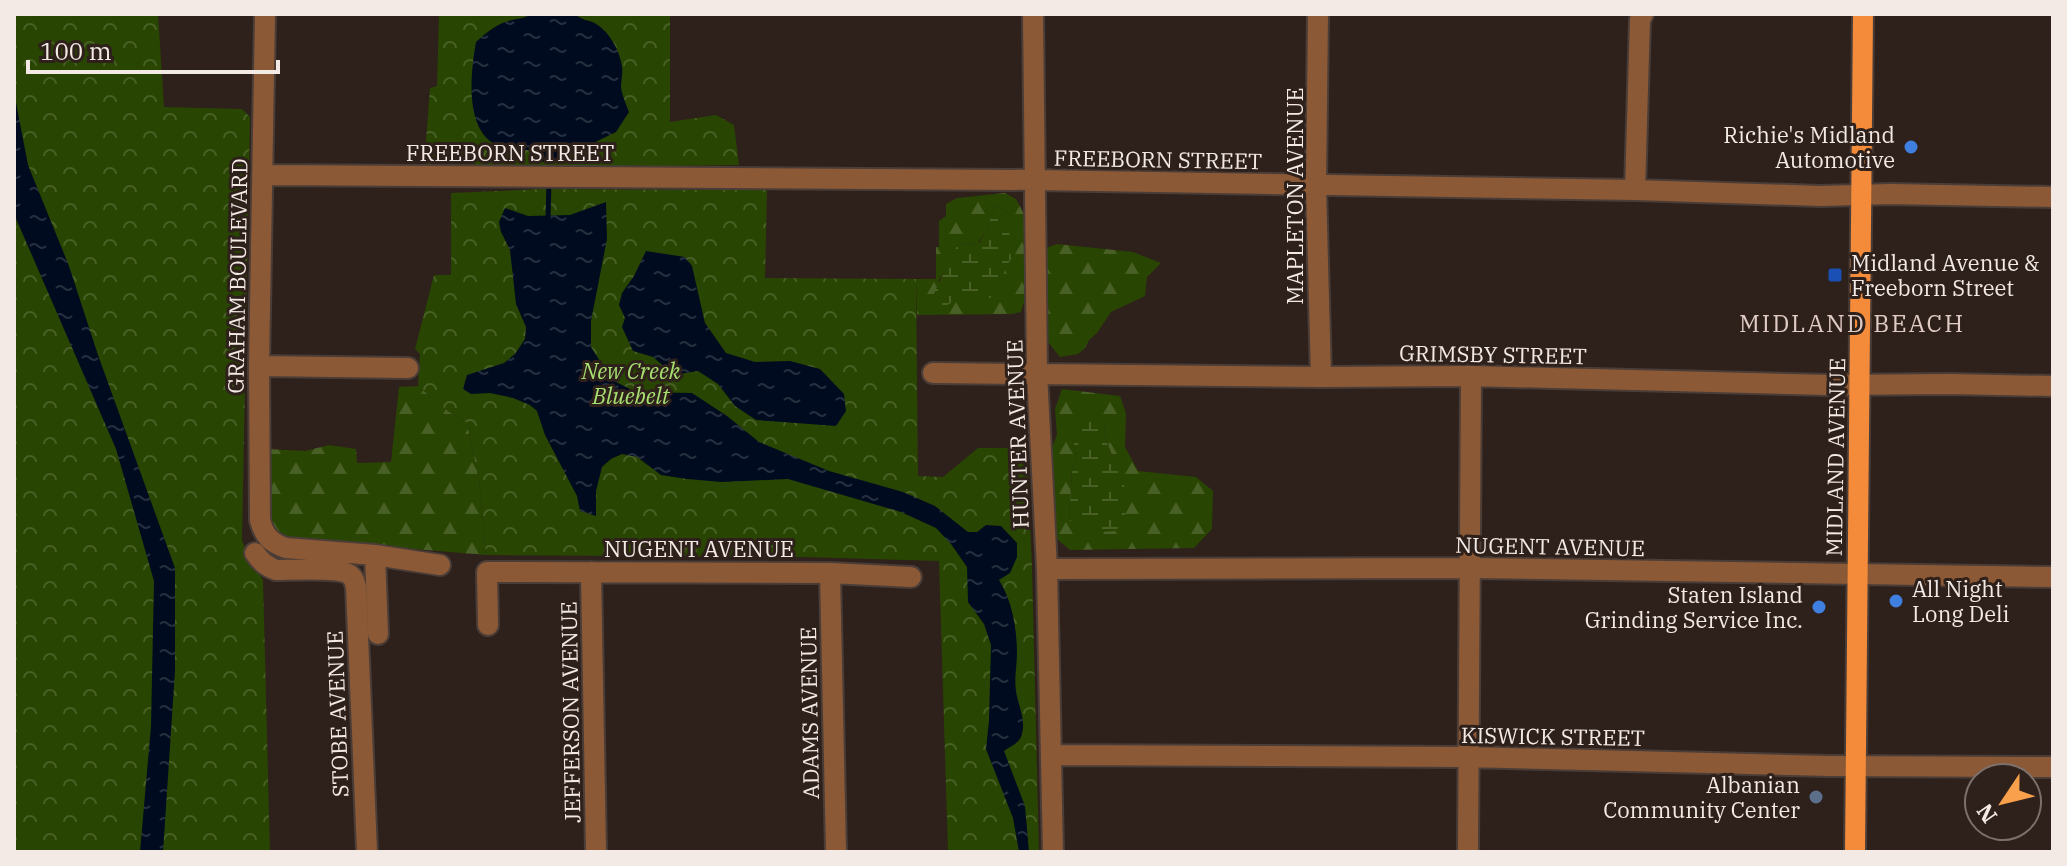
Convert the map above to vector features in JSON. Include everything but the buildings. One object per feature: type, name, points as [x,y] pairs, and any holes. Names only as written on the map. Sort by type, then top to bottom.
[{"type":"main road","name":"MIDLAND AVENUE","points":[[1855,852],[1863,14]]},
{"type":"street","name":"GRAHAM BOULEVARD","points":[[261,546],[259,366],[265,14]]},
{"type":"street","name":"HUNTER AVENUE","points":[[1033,14],[1037,373],[1047,569],[1053,852]]},
{"type":"street","name":"MAPLETON AVENUE","points":[[1318,14],[1316,186],[1321,377]]},
{"type":"street","points":[[1635,190],[1640,20],[1643,14]]},
{"type":"street","name":"FREEBORN STREET","points":[[262,175],[1036,180],[1821,196],[2053,197]]},
{"type":"street","points":[[259,366],[408,368]]},
{"type":"street","name":"GRIMSBY STREET","points":[[933,373],[1471,376],[2053,386]]},
{"type":"street","points":[[1468,852],[1471,376]]},
{"type":"street","points":[[261,546],[276,544],[286,548],[375,555],[440,565]]},
{"type":"street","name":"STOBE AVENUE","points":[[261,546],[261,561],[268,567],[276,570],[339,571],[351,575],[356,587],[367,852]]},
{"type":"street","name":"STOBE AVENUE","points":[[375,555],[378,634]]},
{"type":"street","name":"NUGENT AVENUE","points":[[1047,569],[1471,568],[2053,577]]},
{"type":"street","name":"NUGENT AVENUE","points":[[488,625],[487,572],[830,573],[911,577]]},
{"type":"street","name":"JEFFERSON AVENUE","points":[[591,572],[596,852]]},
{"type":"street","name":"ADAMS AVENUE","points":[[830,573],[836,852]]},
{"type":"street","name":"KISWICK STREET","points":[[1051,755],[1469,757],[2053,767]]},
{"type":"green space","points":[[14,14],[158,14],[164,107],[242,109],[250,117],[242,540],[263,580],[270,852],[14,852]]},
{"type":"green space","points":[[439,14],[670,14],[670,122],[716,115],[734,125],[739,165],[424,167],[430,88],[437,86]]},
{"type":"green space","name":"New Creek Bluebelt","points":[[542,189],[767,190],[765,278],[916,279],[918,476],[943,477],[978,448],[1027,448],[1039,852],[948,852],[939,561],[486,555],[479,480],[467,423],[418,386],[420,354],[415,349],[434,275],[451,275],[451,193]]},
{"type":"green space","points":[[1005,193],[1016,199],[1024,214],[1024,302],[1021,312],[917,315],[916,279],[936,279],[939,221],[946,216],[946,204],[957,198]],"holes":[[[995,205],[1008,213],[1000,292],[983,301],[955,301],[938,281],[952,261],[957,245],[978,243],[987,229]]]},
{"type":"green space","points":[[995,205],[1008,213],[1011,259],[1005,268],[1000,292],[983,302],[955,301],[943,307],[933,297],[957,245],[979,243]]},
{"type":"green space","points":[[1057,244],[1133,252],[1161,263],[1147,277],[1145,296],[1111,312],[1078,354],[1060,357],[1048,342],[1046,248]]},
{"type":"green space","points":[[418,386],[467,423],[479,480],[486,555],[280,538],[269,530],[268,449],[305,451],[329,445],[356,449],[357,463],[391,462],[399,387]]},
{"type":"green space","points":[[1062,389],[1120,396],[1126,413],[1125,447],[1138,471],[1196,477],[1213,491],[1212,529],[1194,548],[1070,550],[1058,540],[1054,525],[1050,452],[1057,435],[1055,409]],"holes":[[[1104,422],[1106,440],[1118,471],[1069,520],[1072,470],[1076,458],[1073,437]]]},
{"type":"green space","points":[[1088,408],[1104,422],[1106,440],[1131,503],[1116,531],[1088,533],[1069,520],[1072,470],[1076,458],[1073,437],[1075,420]]},
{"type":"water","points":[[532,14],[573,14],[605,31],[621,60],[621,87],[629,112],[616,132],[585,147],[561,150],[554,162],[537,162],[531,151],[494,144],[484,136],[474,111],[472,67],[476,42],[501,24]]},
{"type":"water","points":[[14,92],[28,165],[69,266],[175,568],[175,671],[163,852],[140,852],[151,726],[154,581],[116,449],[14,214]]},
{"type":"water","points":[[606,202],[607,239],[591,321],[591,347],[612,380],[636,392],[692,393],[759,442],[829,471],[903,492],[935,506],[968,532],[977,532],[986,525],[1001,526],[1017,543],[1017,557],[1010,573],[999,580],[1015,625],[1015,686],[1023,728],[1019,740],[1004,751],[1025,806],[1029,852],[1019,852],[1013,818],[986,749],[991,645],[984,624],[968,602],[967,567],[936,528],[901,512],[788,479],[722,482],[687,479],[661,475],[637,457],[622,454],[602,467],[596,491],[596,516],[580,511],[577,496],[545,435],[537,411],[513,398],[490,393],[471,394],[463,389],[467,375],[504,363],[525,339],[526,327],[516,304],[510,250],[499,222],[505,208],[528,216],[570,215]]},
{"type":"water","points":[[646,251],[685,257],[692,266],[705,323],[726,353],[755,362],[790,361],[820,369],[844,394],[846,411],[836,426],[756,420],[735,406],[718,384],[698,371],[674,375],[653,357],[633,351],[622,327],[625,318],[619,305],[622,293]]},
{"type":"waterway","points":[[548,220],[549,182]]},
{"type":"place","name":"Richie's Midland Automotive","points":[[1911,147]]},
{"type":"place","name":"Midland Avenue & Freeborn Street","points":[[1835,275]]},
{"type":"place","name":"All Night Long Deli","points":[[1896,601]]},
{"type":"place","name":"Staten Island Grinding Service Inc.","points":[[1819,607]]},
{"type":"place","name":"Albanian Community Center","points":[[1816,797]]},
{"type":"district","name":"MIDLAND BEACH","points":[[1852,323]]}]
